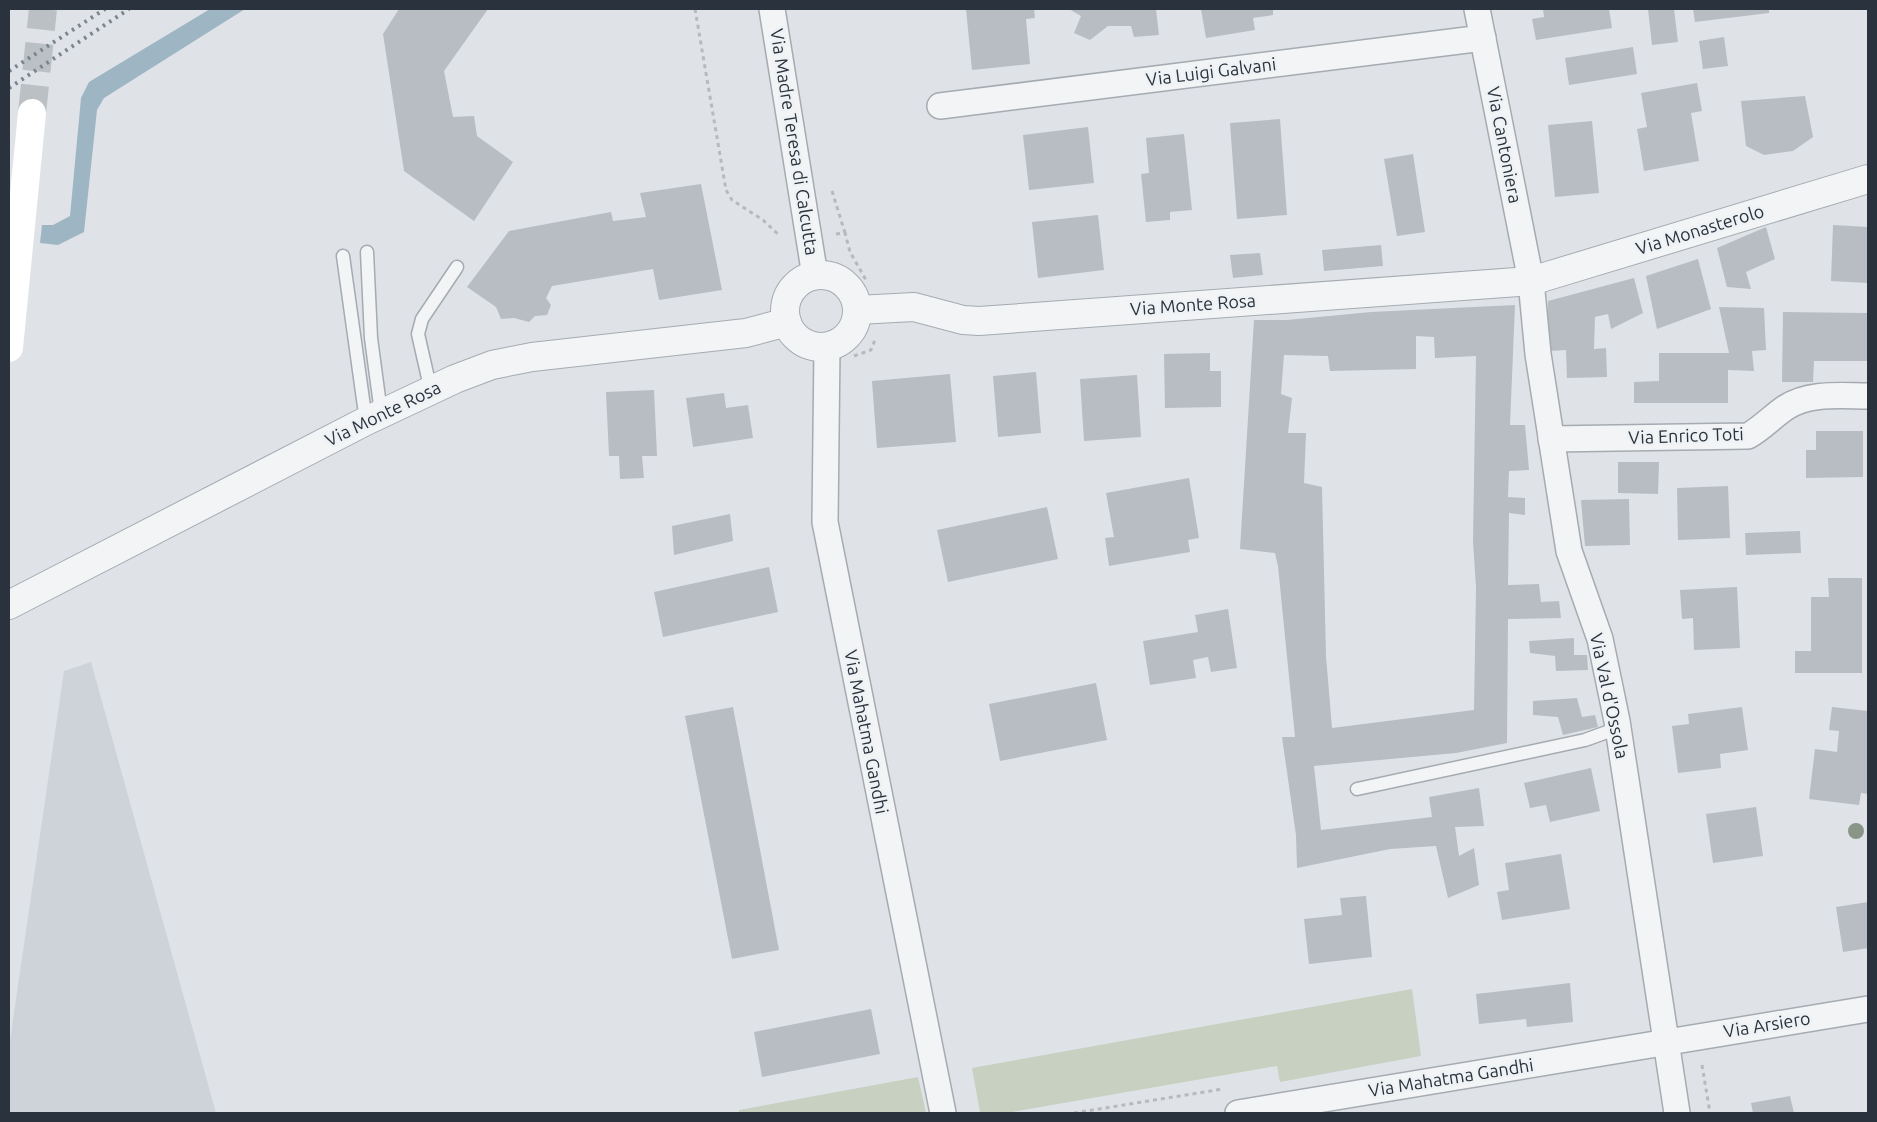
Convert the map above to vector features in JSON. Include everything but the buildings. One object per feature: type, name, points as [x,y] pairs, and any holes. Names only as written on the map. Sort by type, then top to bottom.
[{"type":"main road","points":[[9,348],[32,113]]},
{"type":"street","name":"Via Madre Teresa di Calcutta","points":[[772,9],[815,276]]},
{"type":"street","name":"Via Cantoniera","points":[[1477,9],[1531,281]]},
{"type":"street","name":"Via Luigi Galvani","points":[[940,106],[1483,38]]},
{"type":"street","name":"Via Monasterolo","points":[[1531,281],[1868,179]]},
{"type":"street","points":[[815,276],[833,278],[848,288],[854,298],[857,310],[852,330],[837,344],[827,347],[816,347],[798,339],[787,322],[785,310],[788,298],[794,288],[803,280],[815,276]]},
{"type":"street","name":"Via Monte Rosa","points":[[857,310],[914,307],[964,320],[979,321],[1531,281]]},
{"type":"street","name":"Via Val d'Ossola","points":[[1531,281],[1538,354],[1569,551],[1600,639],[1618,728],[1677,1113]]},
{"type":"street","name":"Via Monte Rosa","points":[[9,604],[374,417],[492,364],[532,357],[746,334],[787,322]]},
{"type":"street","name":"Via Mahatma Gandhi","points":[[827,347],[825,522],[943,1113]]},
{"type":"street","name":"Via Enrico Toti","points":[[1551,439],[1748,436],[1760,430],[1784,408],[1796,401],[1815,397],[1868,396]]},
{"type":"street","name":"Via Arsiero","points":[[1665,1042],[1868,1008]]},
{"type":"street","name":"Via Mahatma Gandhi","points":[[1238,1113],[1665,1042]]},
{"type":"lane","points":[[367,252],[374,417]]},
{"type":"lane","points":[[343,256],[374,417]]},
{"type":"lane","points":[[430,391],[418,334],[422,319],[457,267]]},
{"type":"lane","points":[[1357,789],[1585,740],[1618,728]]},
{"type":"path","points":[[695,9],[726,190],[732,200],[762,220],[782,238],[791,240],[808,236],[845,233],[850,252],[867,282]]},
{"type":"path","points":[[854,357],[870,350],[877,334]]},
{"type":"path","points":[[1708,1062],[1702,1063],[1710,1113]]},
{"type":"path","points":[[1074,1113],[1226,1088]]},
{"type":"shaded area","points":[[91,662],[216,1113],[9,1113],[9,1047],[64,671]]},
{"type":"green space","points":[[1412,989],[1421,1056],[1280,1082],[1277,1066],[1006,1113],[980,1112],[972,1068]]},
{"type":"green space","points":[[918,1077],[926,1113],[739,1113],[739,1110]]},
{"type":"water","points":[[210,9],[245,9],[104,98],[97,110],[84,232],[58,245],[40,243],[42,225],[53,225],[70,216],[81,98],[89,82]]},
{"type":"tunnel","points":[[32,113],[43,9]]},
{"type":"railway","points":[[9,71],[105,9]]},
{"type":"railway","points":[[9,88],[129,9]]}]
